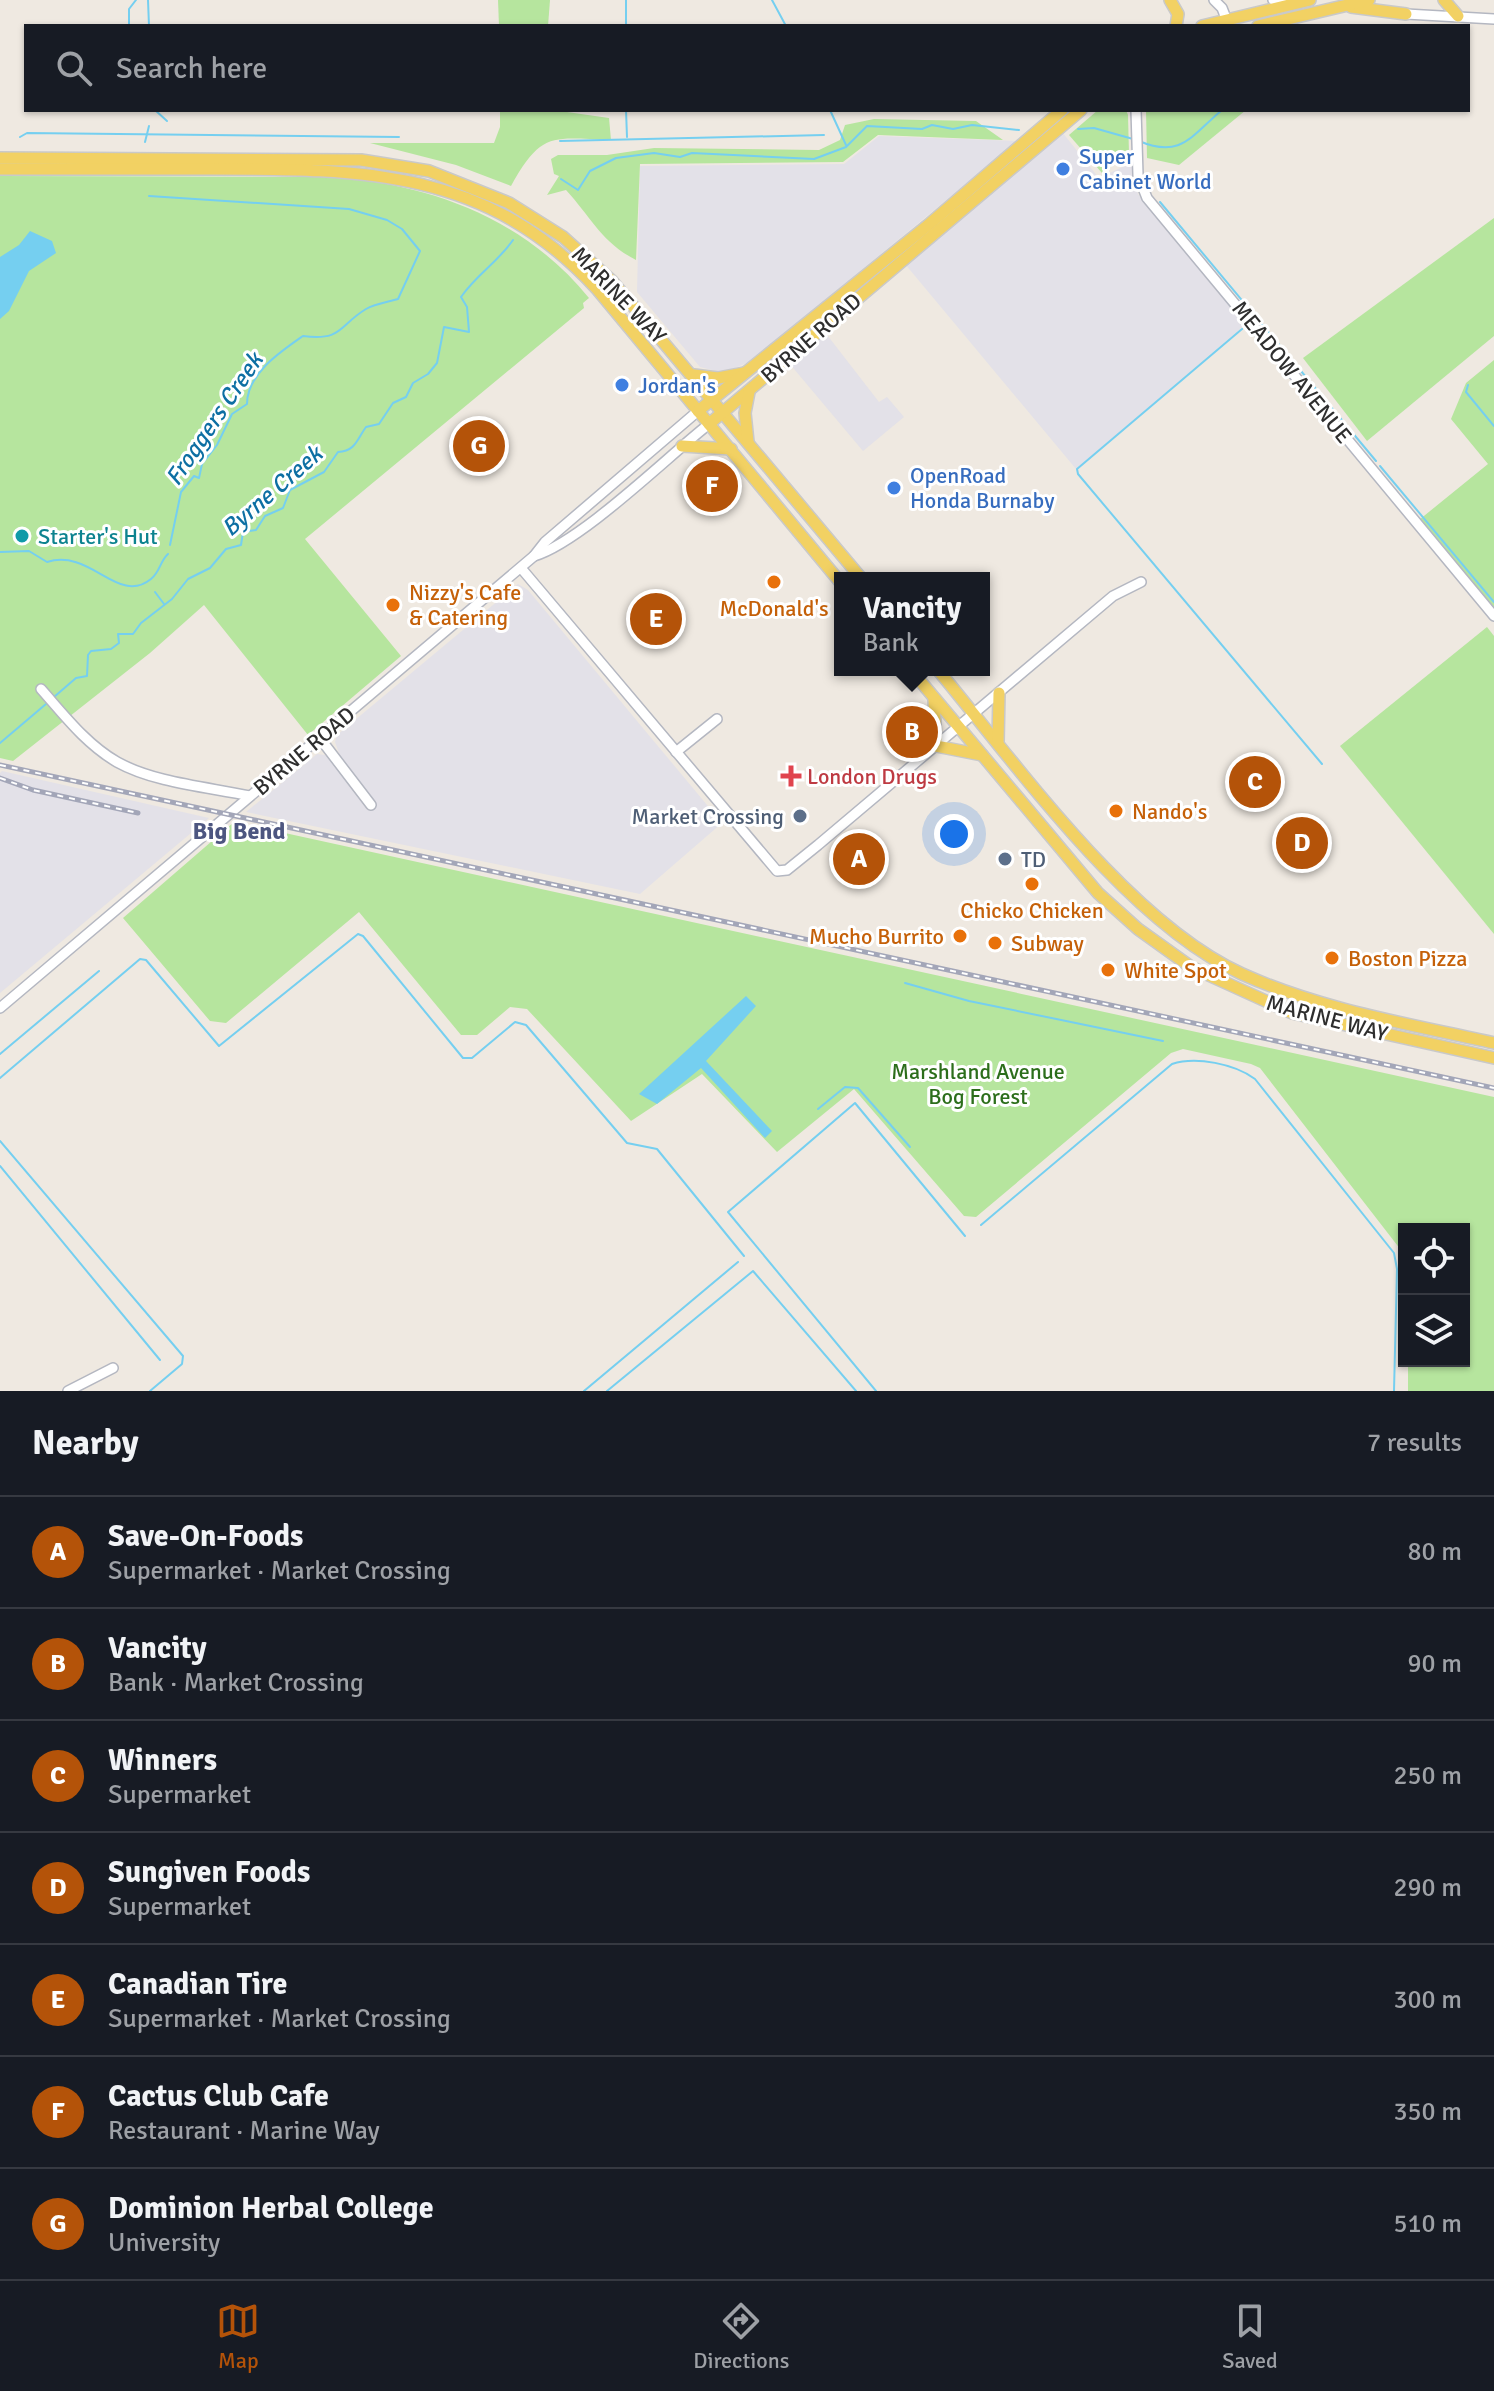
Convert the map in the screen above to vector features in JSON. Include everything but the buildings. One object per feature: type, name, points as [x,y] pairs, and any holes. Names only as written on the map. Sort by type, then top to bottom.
[{"type":"main road","points":[[1170,0],[1178,14],[1176,24]]},
{"type":"main road","points":[[1228,23],[1310,0]]},
{"type":"main road","points":[[1266,24],[1369,0]]},
{"type":"main road","points":[[1444,0],[1458,16]]},
{"type":"main road","points":[[1347,5],[1406,14]]},
{"type":"main road","name":"BYRNE ROAD","points":[[698,411],[927,226],[1060,112]]},
{"type":"main road","name":"BYRNE ROAD","points":[[709,424],[1079,112]]},
{"type":"main road","name":"MARINE WAY","points":[[0,158],[315,158],[382,162],[429,171],[509,203],[563,237],[620,290],[856,572]]},
{"type":"main road","name":"MARINE WAY","points":[[0,169],[336,170],[396,177],[456,195],[521,224],[576,266],[834,575]]},
{"type":"main road","points":[[693,375],[718,378],[744,373]]},
{"type":"main road","points":[[749,391],[745,421],[749,444]]},
{"type":"main road","points":[[682,446],[731,449]]},
{"type":"main road","name":"MARINE WAY","points":[[916,676],[1114,910],[1191,967],[1292,1013],[1494,1058]]},
{"type":"main road","name":"MARINE WAY","points":[[943,676],[1140,903],[1175,933],[1220,962],[1318,1002],[1494,1043]]},
{"type":"main road","points":[[998,742],[999,693]]},
{"type":"main road","points":[[934,699],[936,746],[982,755]]},
{"type":"street","points":[[1214,0],[1228,23]]},
{"type":"street","points":[[1273,0],[1292,4]]},
{"type":"street","points":[[1406,14],[1494,19]]},
{"type":"street","name":"MEADOW AVENUE","points":[[1136,112],[1139,182],[1147,198],[1494,616]]},
{"type":"street","name":"BYRNE ROAD","points":[[0,1008],[521,568],[556,533],[698,411]]},
{"type":"street","name":"BYRNE ROAD","points":[[534,556],[549,552],[709,424]]},
{"type":"street","points":[[521,568],[777,871],[787,870],[1113,596],[1141,582]]},
{"type":"street","points":[[41,689],[94,745],[134,770],[250,796]]},
{"type":"street","points":[[676,752],[717,719]]},
{"type":"street","points":[[319,737],[371,805]]},
{"type":"street","points":[[68,1391],[113,1368]]},
{"type":"shaded area","points":[[1062,132],[1099,178],[1131,163],[1138,194],[1246,324],[1076,469],[905,264]]},
{"type":"shaded area","points":[[879,136],[1018,141],[751,361],[724,373],[700,367],[637,292],[640,166],[844,164]]},
{"type":"shaded area","points":[[824,331],[879,402],[887,397],[904,417],[863,451],[789,363]]},
{"type":"shaded area","points":[[518,584],[528,590],[722,823],[640,894],[246,812],[317,754],[325,755],[373,802],[340,756],[335,742],[337,735]]},
{"type":"shaded area","points":[[0,773],[209,818],[0,993]]},
{"type":"green space","points":[[498,0],[550,0],[548,24],[499,24]]},
{"type":"green space","points":[[500,112],[567,112],[609,118],[611,140],[575,138],[551,141],[532,155],[511,186],[456,165],[370,143],[494,143],[500,127]]},
{"type":"green space","points":[[1096,112],[1127,112],[1129,154],[1102,173],[1069,135]]},
{"type":"green space","points":[[1146,112],[1244,112],[1179,165],[1147,158]]},
{"type":"green space","points":[[874,119],[976,121],[1003,140],[878,135],[843,162],[640,164],[636,260],[605,237],[566,190],[547,195],[559,176],[554,174],[551,159],[558,155],[607,155],[654,148],[819,150],[840,140],[845,125]]},
{"type":"green space","points":[[0,176],[328,177],[402,187],[472,210],[504,226],[535,246],[589,298],[583,303],[584,308],[305,539],[401,656],[308,735],[204,605],[150,653],[13,761],[0,758]]},
{"type":"green space","points":[[1494,218],[1494,336],[1367,441],[1303,358]]},
{"type":"green space","points":[[1494,360],[1494,610],[1419,520],[1488,464],[1451,419],[1466,383]]},
{"type":"green space","points":[[1487,627],[1494,636],[1494,934],[1340,746]]},
{"type":"green space","name":"Marshland Avenue Bog Forest","points":[[234,822],[1494,1097],[1494,1391],[1408,1391],[1408,1367],[1470,1367],[1470,1223],[1398,1223],[1398,1246],[1260,1068],[1251,1064],[1183,1049],[1171,1053],[976,1217],[964,1216],[854,1089],[777,1152],[702,1074],[631,1121],[527,1009],[510,1007],[477,1035],[461,1035],[359,912],[226,1023],[210,1021],[123,918]]},
{"type":"water","points":[[30,231],[52,241],[56,253],[29,271],[9,311],[0,319],[0,257],[19,245]]},
{"type":"water","points":[[746,996],[756,1006],[706,1061],[772,1131],[765,1138],[701,1068],[657,1104],[639,1094]]},
{"type":"waterway","points":[[129,24],[129,9],[136,0]]},
{"type":"waterway","points":[[148,0],[149,24]]},
{"type":"waterway","points":[[626,0],[626,24]]},
{"type":"waterway","points":[[772,0],[785,24]]},
{"type":"waterway","points":[[157,112],[167,121]]},
{"type":"waterway","points":[[626,112],[627,137]]},
{"type":"waterway","points":[[831,112],[846,145]]},
{"type":"waterway","name":"Byrne Creek","points":[[1139,141],[1153,146],[1176,146],[1193,136],[1220,112]]},
{"type":"waterway","name":"Byrne Creek","points":[[561,179],[578,190],[590,171],[616,158],[654,153],[680,157],[692,153],[814,159],[846,147],[867,126],[922,129],[932,125],[953,129],[972,125],[1019,130]]},
{"type":"waterway","name":"Froggers Creek","points":[[145,142],[149,126]]},
{"type":"waterway","name":"Byrne Creek","points":[[1078,129],[1094,128],[1133,139]]},
{"type":"waterway","points":[[20,137],[27,133],[399,137]]},
{"type":"waterway","points":[[560,141],[824,135]]},
{"type":"waterway","name":"Froggers Creek","points":[[149,196],[349,209],[387,220],[402,229],[420,251],[398,299],[366,309],[333,334],[303,336],[266,365],[248,393],[247,404],[232,414],[217,445],[202,464],[199,478],[194,476],[181,492],[170,545]]},
{"type":"waterway","points":[[1160,202],[1376,461]]},
{"type":"waterway","name":"Byrne Creek","points":[[54,697],[76,678],[87,676],[91,651],[111,649],[119,643],[118,634],[133,634],[141,623],[172,599],[188,579],[210,568],[226,549],[241,545],[243,532],[256,530],[265,516],[283,508],[290,490],[324,472],[338,452],[355,444],[366,427],[379,424],[393,403],[406,397],[413,383],[428,374],[437,363],[444,327],[469,332],[467,307],[461,297],[513,240]]},
{"type":"waterway","points":[[1242,329],[1077,469],[1078,474],[1322,764]]},
{"type":"waterway","points":[[1468,385],[1466,392],[1494,426]]},
{"type":"waterway","points":[[1380,466],[1494,602]]},
{"type":"waterway","points":[[0,552],[29,551],[47,562],[63,560],[77,563],[127,586],[151,579],[168,554]]},
{"type":"waterway","name":"Froggers Creek","points":[[155,592],[164,604]]},
{"type":"waterway","name":"Byrne Creek","points":[[0,743],[46,704]]},
{"type":"waterway","points":[[0,1078],[140,959],[146,960],[219,1046],[358,934],[363,936],[463,1058],[472,1058],[515,1022],[526,1025],[627,1143],[657,1149],[744,1256]]},
{"type":"waterway","points":[[0,1054],[99,971]]},
{"type":"waterway","points":[[905,983],[969,1001],[1163,1041]]},
{"type":"waterway","points":[[981,1225],[1172,1064],[1204,1061],[1237,1069],[1255,1079],[1394,1253],[1397,1269],[1394,1391]]},
{"type":"waterway","points":[[818,1109],[845,1087],[858,1088],[910,1147]]},
{"type":"waterway","points":[[876,1391],[728,1212],[855,1103],[965,1236]]},
{"type":"waterway","points":[[0,1141],[183,1356],[182,1364],[150,1391]]},
{"type":"waterway","points":[[0,1166],[160,1360]]},
{"type":"waterway","points":[[584,1391],[738,1262]]},
{"type":"waterway","points":[[607,1391],[753,1271],[856,1391]]},
{"type":"railway","points":[[0,765],[1494,1088]]},
{"type":"railway","points":[[0,778],[33,790],[138,813]]},
{"type":"place","name":"Super Cabinet World","points":[[1063,169]]},
{"type":"place","name":"Jordan's","points":[[622,385]]},
{"type":"place","name":"Dominion Herbal College","points":[[479,446]]},
{"type":"place","name":"Cactus Club Cafe","points":[[712,486]]},
{"type":"place","name":"OpenRoad Honda Burnaby","points":[[894,488]]},
{"type":"place","name":"Starter's Hut","points":[[22,536]]},
{"type":"place","name":"McDonald's","points":[[774,582]]},
{"type":"place","name":"Nizzy's Cafe & Catering","points":[[393,605]]},
{"type":"place","name":"Canadian Tire","points":[[656,619]]},
{"type":"place","name":"Vancity","points":[[912,732]]},
{"type":"place","name":"London Drugs","points":[[791,776]]},
{"type":"place","name":"Winners","points":[[1255,782]]},
{"type":"place","name":"Nando's","points":[[1116,811]]},
{"type":"place","name":"Market Crossing","points":[[800,816]]},
{"type":"place","name":"Sungiven Foods","points":[[1302,843]]},
{"type":"place","name":"Save-On-Foods","points":[[859,859]]},
{"type":"place","name":"TD","points":[[1005,859]]},
{"type":"place","name":"Chicko Chicken","points":[[1032,884]]},
{"type":"place","name":"Mucho Burrito","points":[[960,936]]},
{"type":"place","name":"Subway","points":[[995,943]]},
{"type":"place","name":"Boston Pizza","points":[[1332,958]]},
{"type":"place","name":"White Spot","points":[[1108,970]]},
{"type":"district","name":"Big Bend","points":[[239,831]]}]
